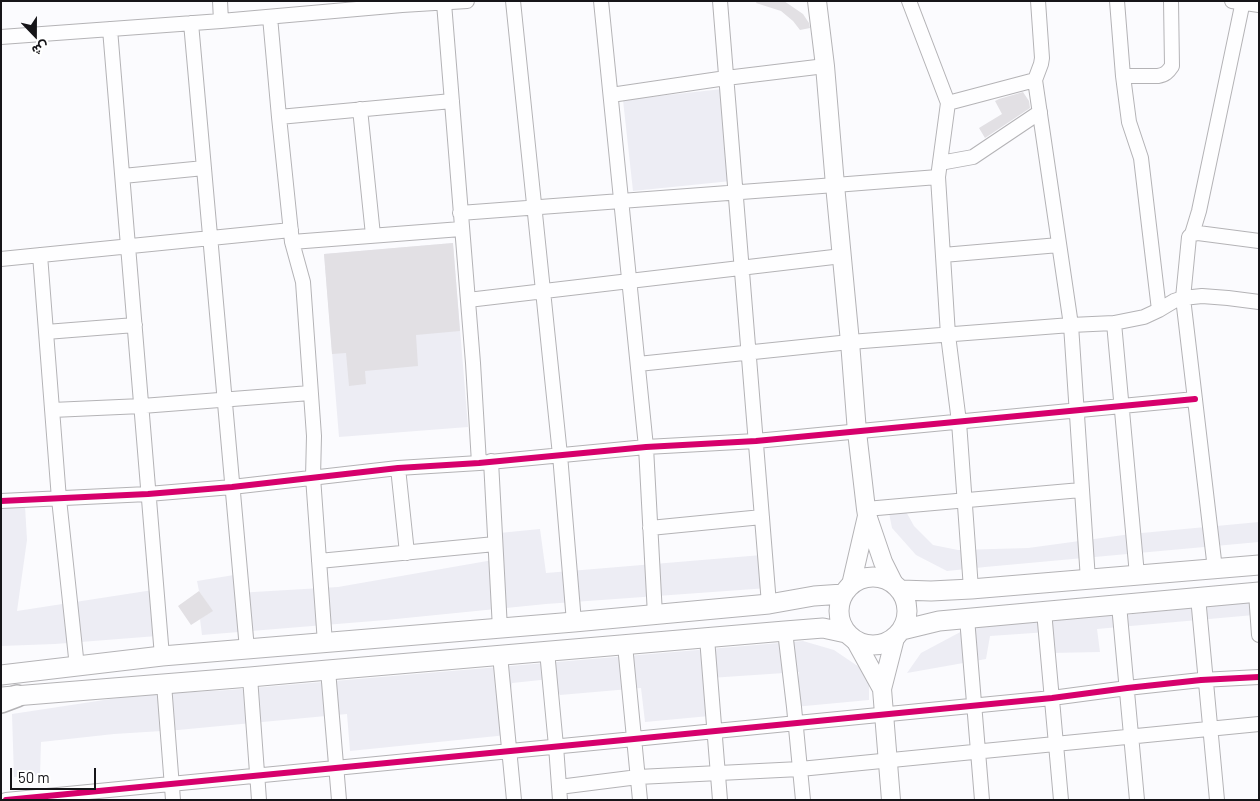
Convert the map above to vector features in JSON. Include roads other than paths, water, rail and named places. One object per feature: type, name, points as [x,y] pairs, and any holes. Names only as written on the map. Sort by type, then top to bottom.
[{"type":"main road","points":[[851,637],[841,624],[840,604],[847,590],[860,579],[872,576],[883,578],[897,586],[930,591],[1259,565]]},
{"type":"main road","points":[[897,586],[906,599],[908,610],[907,620],[899,634]]},
{"type":"main road","points":[[1,675],[162,656],[500,629],[769,604],[847,590]]},
{"type":"main road","points":[[6,698],[822,628],[875,646],[886,643],[899,634],[939,621],[1257,593]]},
{"type":"street","points":[[220,1],[221,21]]},
{"type":"street","points":[[1,37],[270,17],[402,3],[467,1]]},
{"type":"street","points":[[514,1],[560,455],[574,622]]},
{"type":"street","points":[[601,1],[646,447],[655,615]]},
{"type":"street","points":[[720,1],[769,604]]},
{"type":"street","points":[[817,1],[825,66],[857,432],[866,512],[883,562],[897,586]]},
{"type":"street","points":[[909,1],[948,104],[939,170],[943,255],[948,335],[959,422],[971,589]]},
{"type":"street","points":[[1038,1],[1042,58],[1035,80],[1071,325],[1088,580]]},
{"type":"street","points":[[1117,1],[1129,122],[1141,158],[1159,310]]},
{"type":"street","points":[[1123,76],[1158,76],[1169,71],[1172,66],[1171,1]]},
{"type":"street","points":[[1215,569],[1184,298],[1189,237],[1192,234],[1198,211],[1239,2],[1259,5]]},
{"type":"street","points":[[444,3],[473,363],[495,544],[500,629]]},
{"type":"street","points":[[270,17],[291,236],[303,282],[314,436],[313,477],[325,643]]},
{"type":"street","points":[[191,23],[247,650]]},
{"type":"street","points":[[110,29],[162,656]]},
{"type":"street","points":[[611,95],[825,66]]},
{"type":"street","points":[[948,104],[1035,80]]},
{"type":"street","points":[[278,116],[452,101]]},
{"type":"street","points":[[360,109],[373,236]]},
{"type":"street","points":[[460,213],[835,185],[939,170],[973,157],[1040,112]]},
{"type":"street","points":[[123,176],[204,168]]},
{"type":"street","points":[[1,259],[210,239],[291,236],[373,236],[462,229]]},
{"type":"street","points":[[1192,234],[1198,233],[1259,241]]},
{"type":"street","points":[[943,255],[1059,246]]},
{"type":"street","points":[[40,255],[59,499],[78,667]]},
{"type":"street","points":[[468,300],[842,256]]},
{"type":"street","points":[[638,364],[850,342],[1114,323],[1144,316],[1174,301],[1202,296],[1259,302]]},
{"type":"street","points":[[1114,323],[1137,575]]},
{"type":"street","points":[[46,332],[135,326]]},
{"type":"street","points":[[52,410],[142,406],[310,394]]},
{"type":"street","points":[[1,501],[148,494],[232,487],[398,468],[646,447],[756,441],[1195,398]]},
{"type":"street","points":[[398,468],[407,553]]},
{"type":"street","points":[[866,512],[964,500],[1082,490]]},
{"type":"street","points":[[847,590],[866,512]]},
{"type":"street","points":[[650,528],[762,517]]},
{"type":"street","points":[[319,561],[495,544]]},
{"type":"street","points":[[1257,593],[1259,635]]},
{"type":"street","points":[[1198,597],[1217,800]]},
{"type":"street","points":[[1119,605],[1137,800]]},
{"type":"street","points":[[1044,612],[1061,800]]},
{"type":"street","points":[[967,618],[982,800]]},
{"type":"street","points":[[785,631],[803,800]]},
{"type":"street","points":[[891,800],[882,689],[899,634]]},
{"type":"street","points":[[851,637],[882,689]]},
{"type":"street","points":[[707,638],[720,800]]},
{"type":"street","points":[[625,645],[640,800]]},
{"type":"street","points":[[547,651],[560,793],[638,777],[800,769],[1259,724]]},
{"type":"street","points":[[500,655],[514,800]]},
{"type":"street","points":[[328,670],[339,800]]},
{"type":"street","points":[[6,800],[1052,698],[1206,679],[1259,677]]},
{"type":"street","points":[[250,678],[260,800]]},
{"type":"street","points":[[164,684],[174,800]]}]
